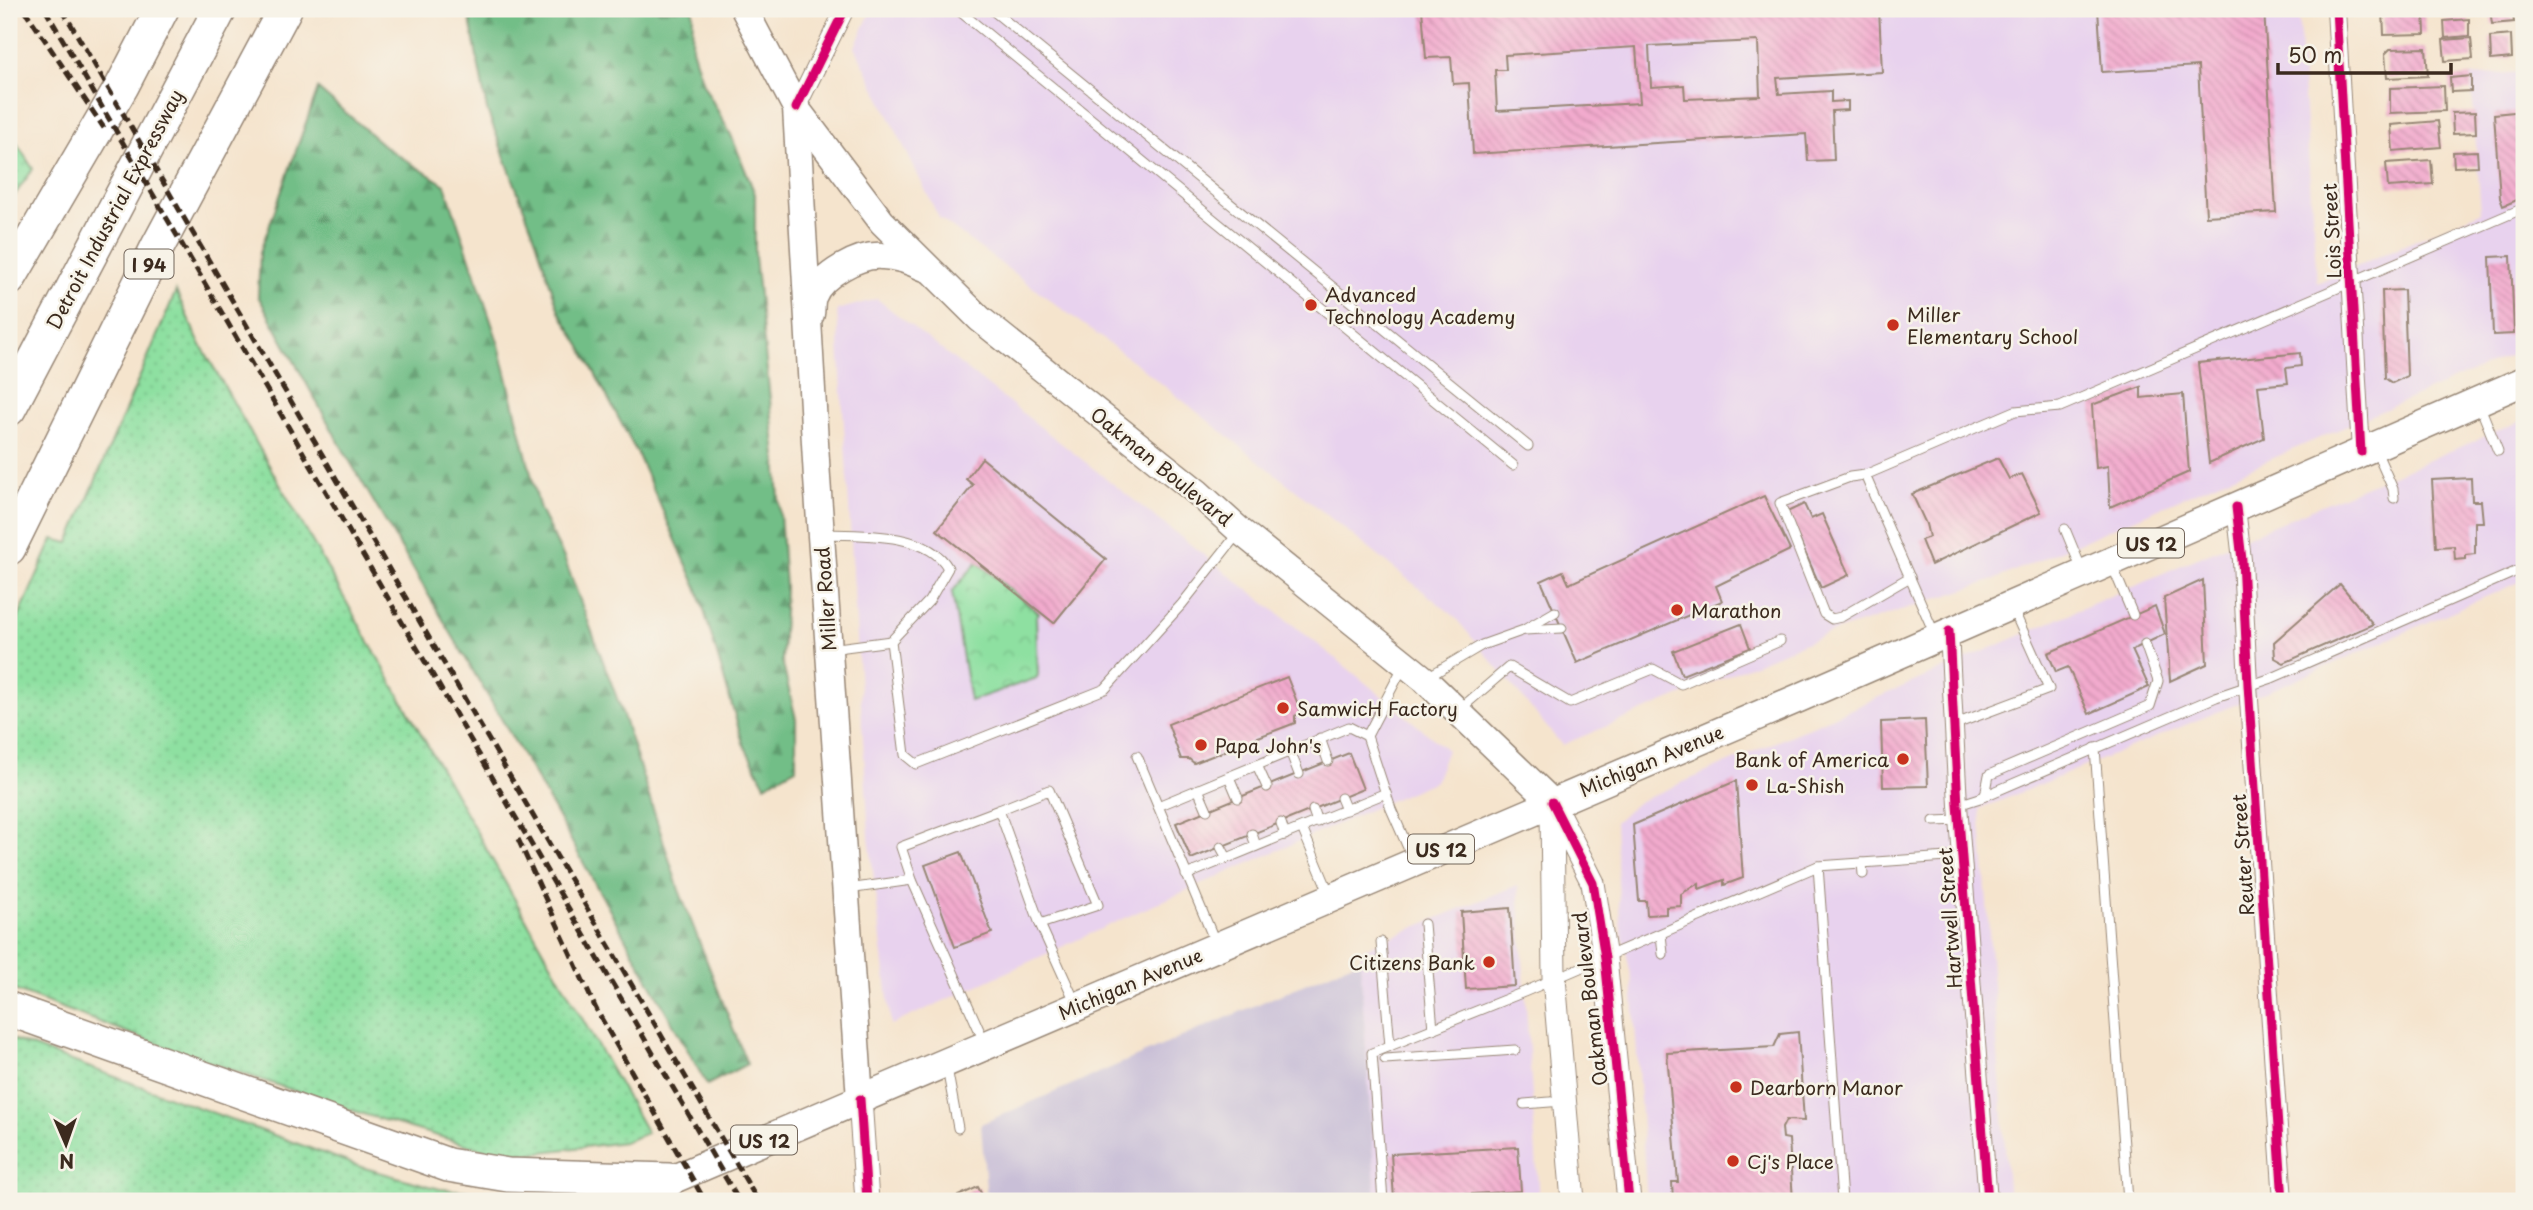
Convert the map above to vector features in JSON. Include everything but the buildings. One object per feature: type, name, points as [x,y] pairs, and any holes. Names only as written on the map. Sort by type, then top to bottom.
[{"type":"highway","points":[[9,279],[94,134],[162,9]]},
{"type":"highway","name":"Detroit Industrial Expressway","points":[[9,409],[220,9]]},
{"type":"highway","name":"I 94","points":[[16,535],[158,246],[285,9]]},
{"type":"highway","points":[[9,250],[94,134]]},
{"type":"highway","points":[[9,558],[16,535]]},
{"type":"highway","points":[[9,1009],[448,1165],[508,1175],[669,1181]]},
{"type":"main road","name":"Miller Road","points":[[744,9],[796,108],[821,534],[860,1098]]},
{"type":"main road","name":"Oakman Boulevard","points":[[796,108],[883,222],[980,319],[1197,492],[1240,531],[1414,671],[1552,802]]},
{"type":"main road","points":[[809,335],[813,296],[833,274],[856,260],[880,255],[908,260],[930,270]]},
{"type":"main road","name":"Michigan Avenue","points":[[622,1201],[1799,698],[2524,381]]},
{"type":"street","points":[[796,108],[845,9]]},
{"type":"street","name":"Lois Street","points":[[2336,9],[2351,282],[2368,449]]},
{"type":"street","name":"Reuter Street","points":[[2236,507],[2242,560],[2283,1201]]},
{"type":"street","name":"Hartwell Street","points":[[1942,634],[1953,725],[1988,1201]]},
{"type":"street","name":"Oakman Boulevard","points":[[1552,802],[1593,883],[1605,958],[1629,1201]]},
{"type":"street","name":"Oakman Boulevard","points":[[1552,802],[1554,978],[1573,1201]]},
{"type":"street","name":"Miller Road","points":[[860,1098],[867,1201]]},
{"type":"lane","points":[[957,9],[1513,464]]},
{"type":"lane","points":[[991,9],[1528,446]]},
{"type":"lane","points":[[1910,577],[1841,617],[1832,619],[1824,614],[1780,503],[1850,477],[1865,475],[2015,411],[2060,407],[2524,208]]},
{"type":"lane","points":[[2478,402],[2498,451]]},
{"type":"lane","points":[[2368,449],[2393,489],[2395,498]]},
{"type":"lane","points":[[1865,475],[1910,577],[1942,634]]},
{"type":"lane","points":[[2065,529],[2084,573]]},
{"type":"lane","points":[[891,641],[905,755],[916,764],[1105,689],[1182,604],[1240,531]]},
{"type":"lane","points":[[821,534],[902,538],[941,556],[948,568],[929,601],[891,641],[829,649]]},
{"type":"lane","points":[[2110,561],[2133,615]]},
{"type":"lane","points":[[1934,821],[1959,812],[1985,796],[2216,696],[2272,678],[2524,568]]},
{"type":"lane","points":[[1953,725],[2049,689],[2011,604]]},
{"type":"lane","points":[[1367,736],[1414,671],[1524,630],[1555,612]]},
{"type":"lane","points":[[1524,630],[1562,628]]},
{"type":"lane","points":[[1458,712],[1509,667],[1570,703],[1653,669],[1681,684],[1780,641]]},
{"type":"lane","points":[[1985,796],[1989,775],[2150,706],[2158,681],[2145,644]]},
{"type":"lane","points":[[1158,806],[1349,727],[1367,736],[1386,793],[1414,861]]},
{"type":"lane","points":[[1320,738],[1328,761]]},
{"type":"lane","points":[[2095,748],[2128,1201]]},
{"type":"lane","points":[[1290,751],[1299,774]]},
{"type":"lane","points":[[1138,756],[1216,946]]},
{"type":"lane","points":[[1258,765],[1266,787]]},
{"type":"lane","points":[[1228,777],[1238,798]]},
{"type":"lane","points":[[1198,789],[1207,810]]},
{"type":"lane","points":[[985,1045],[912,880],[901,847],[1049,790],[1098,905],[1040,924]]},
{"type":"lane","points":[[1185,875],[1386,793]]},
{"type":"lane","points":[[1341,798],[1346,810]]},
{"type":"lane","points":[[999,810],[1040,924],[1077,1005]]},
{"type":"lane","points":[[1313,810],[1317,822]]},
{"type":"lane","points":[[1281,823],[1285,835]]},
{"type":"lane","points":[[1303,828],[1331,897]]},
{"type":"lane","points":[[1252,834],[1256,846]]},
{"type":"lane","points":[[1221,847],[1227,858]]},
{"type":"lane","points":[[1383,1201],[1372,1053],[1605,958],[1818,866],[1862,863],[1910,866],[1962,856]]},
{"type":"lane","points":[[1862,863],[1863,874]]},
{"type":"lane","points":[[1818,866],[1842,1201]]},
{"type":"lane","points":[[845,889],[912,880]]},
{"type":"lane","points":[[1423,924],[1433,1029]]},
{"type":"lane","points":[[1661,934],[1663,954]]},
{"type":"lane","points":[[1381,942],[1390,1046]]},
{"type":"lane","points":[[1385,1059],[1515,1049]]},
{"type":"lane","points":[[946,1062],[958,1128]]},
{"type":"lane","points":[[1524,1104],[1564,1101]]},
{"type":"lane","points":[[1376,1114],[1389,1114]]},
{"type":"shaded area","points":[[872,9],[2298,9],[2317,283],[2481,212],[2471,76],[2524,72],[2524,349],[1991,581],[1824,635],[1562,745],[1453,615],[1134,362],[939,218],[855,47]]},
{"type":"shaded area","points":[[877,299],[1334,657],[1447,750],[1435,781],[1140,911],[891,1025],[869,836],[837,310]]},
{"type":"shaded area","points":[[2524,420],[2524,580],[2298,679],[1980,809],[2009,1201],[1647,1201],[1632,980],[1620,922],[1615,822],[1638,802],[2269,527]]},
{"type":"shaded area","points":[[1518,885],[1539,1201],[1376,1201],[1360,960],[1362,949]]},
{"type":"shaded area","points":[[1360,960],[1376,1201],[987,1201],[981,1124]]},
{"type":"green space","points":[[468,9],[693,9],[692,48],[703,84],[731,135],[755,194],[755,257],[776,456],[785,587],[782,661],[796,719],[796,768],[765,785],[743,743],[698,590],[637,453],[559,311],[536,240],[487,110]]},
{"type":"green space","points":[[318,89],[387,148],[445,185],[499,345],[540,510],[564,558],[620,706],[679,890],[747,1064],[707,1085],[539,783],[345,453],[258,296],[260,252]]},
{"type":"green space","points":[[9,131],[33,169],[9,203]]},
{"type":"green space","points":[[176,291],[197,338],[647,1133],[624,1142],[534,1153],[495,1153],[363,1114],[182,1053],[9,988],[9,639],[53,539],[69,543]]},
{"type":"green space","points":[[977,562],[1039,613],[1036,617],[1038,674],[1037,678],[970,701],[952,592]]},
{"type":"green space","points":[[9,1038],[361,1167],[440,1189],[491,1193],[478,1201],[9,1201]]},
{"type":"railway","points":[[24,9],[104,128]]},
{"type":"railway","points":[[45,9],[739,1201]]},
{"type":"railway","points":[[62,9],[758,1201]]},
{"type":"railway","points":[[518,839],[596,1009],[705,1201]]},
{"type":"cycle path","points":[[796,108],[845,9]]},
{"type":"cycle path","points":[[2336,9],[2361,452]]},
{"type":"cycle path","points":[[2236,507],[2242,560],[2283,1201]]},
{"type":"cycle path","points":[[1949,631],[1958,805],[1988,1201]]},
{"type":"cycle path","points":[[1552,802],[1593,883],[1605,958],[1629,1201]]},
{"type":"cycle path","points":[[860,1099],[867,1201]]},
{"type":"place","name":"Advanced Technology Academy","points":[[1311,305]]},
{"type":"place","name":"Miller Elementary School","points":[[1893,325]]},
{"type":"place","name":"Marathon","points":[[1677,610]]},
{"type":"place","name":"SamwicH Factory","points":[[1283,708]]},
{"type":"place","name":"Papa John's","points":[[1201,745]]},
{"type":"place","name":"Bank of America","points":[[1903,759]]},
{"type":"place","name":"La-Shish","points":[[1752,785]]},
{"type":"place","name":"Citizens Bank","points":[[1489,962]]},
{"type":"place","name":"Dearborn Manor","points":[[1736,1087]]},
{"type":"place","name":"Cj's Place","points":[[1733,1161]]}]
